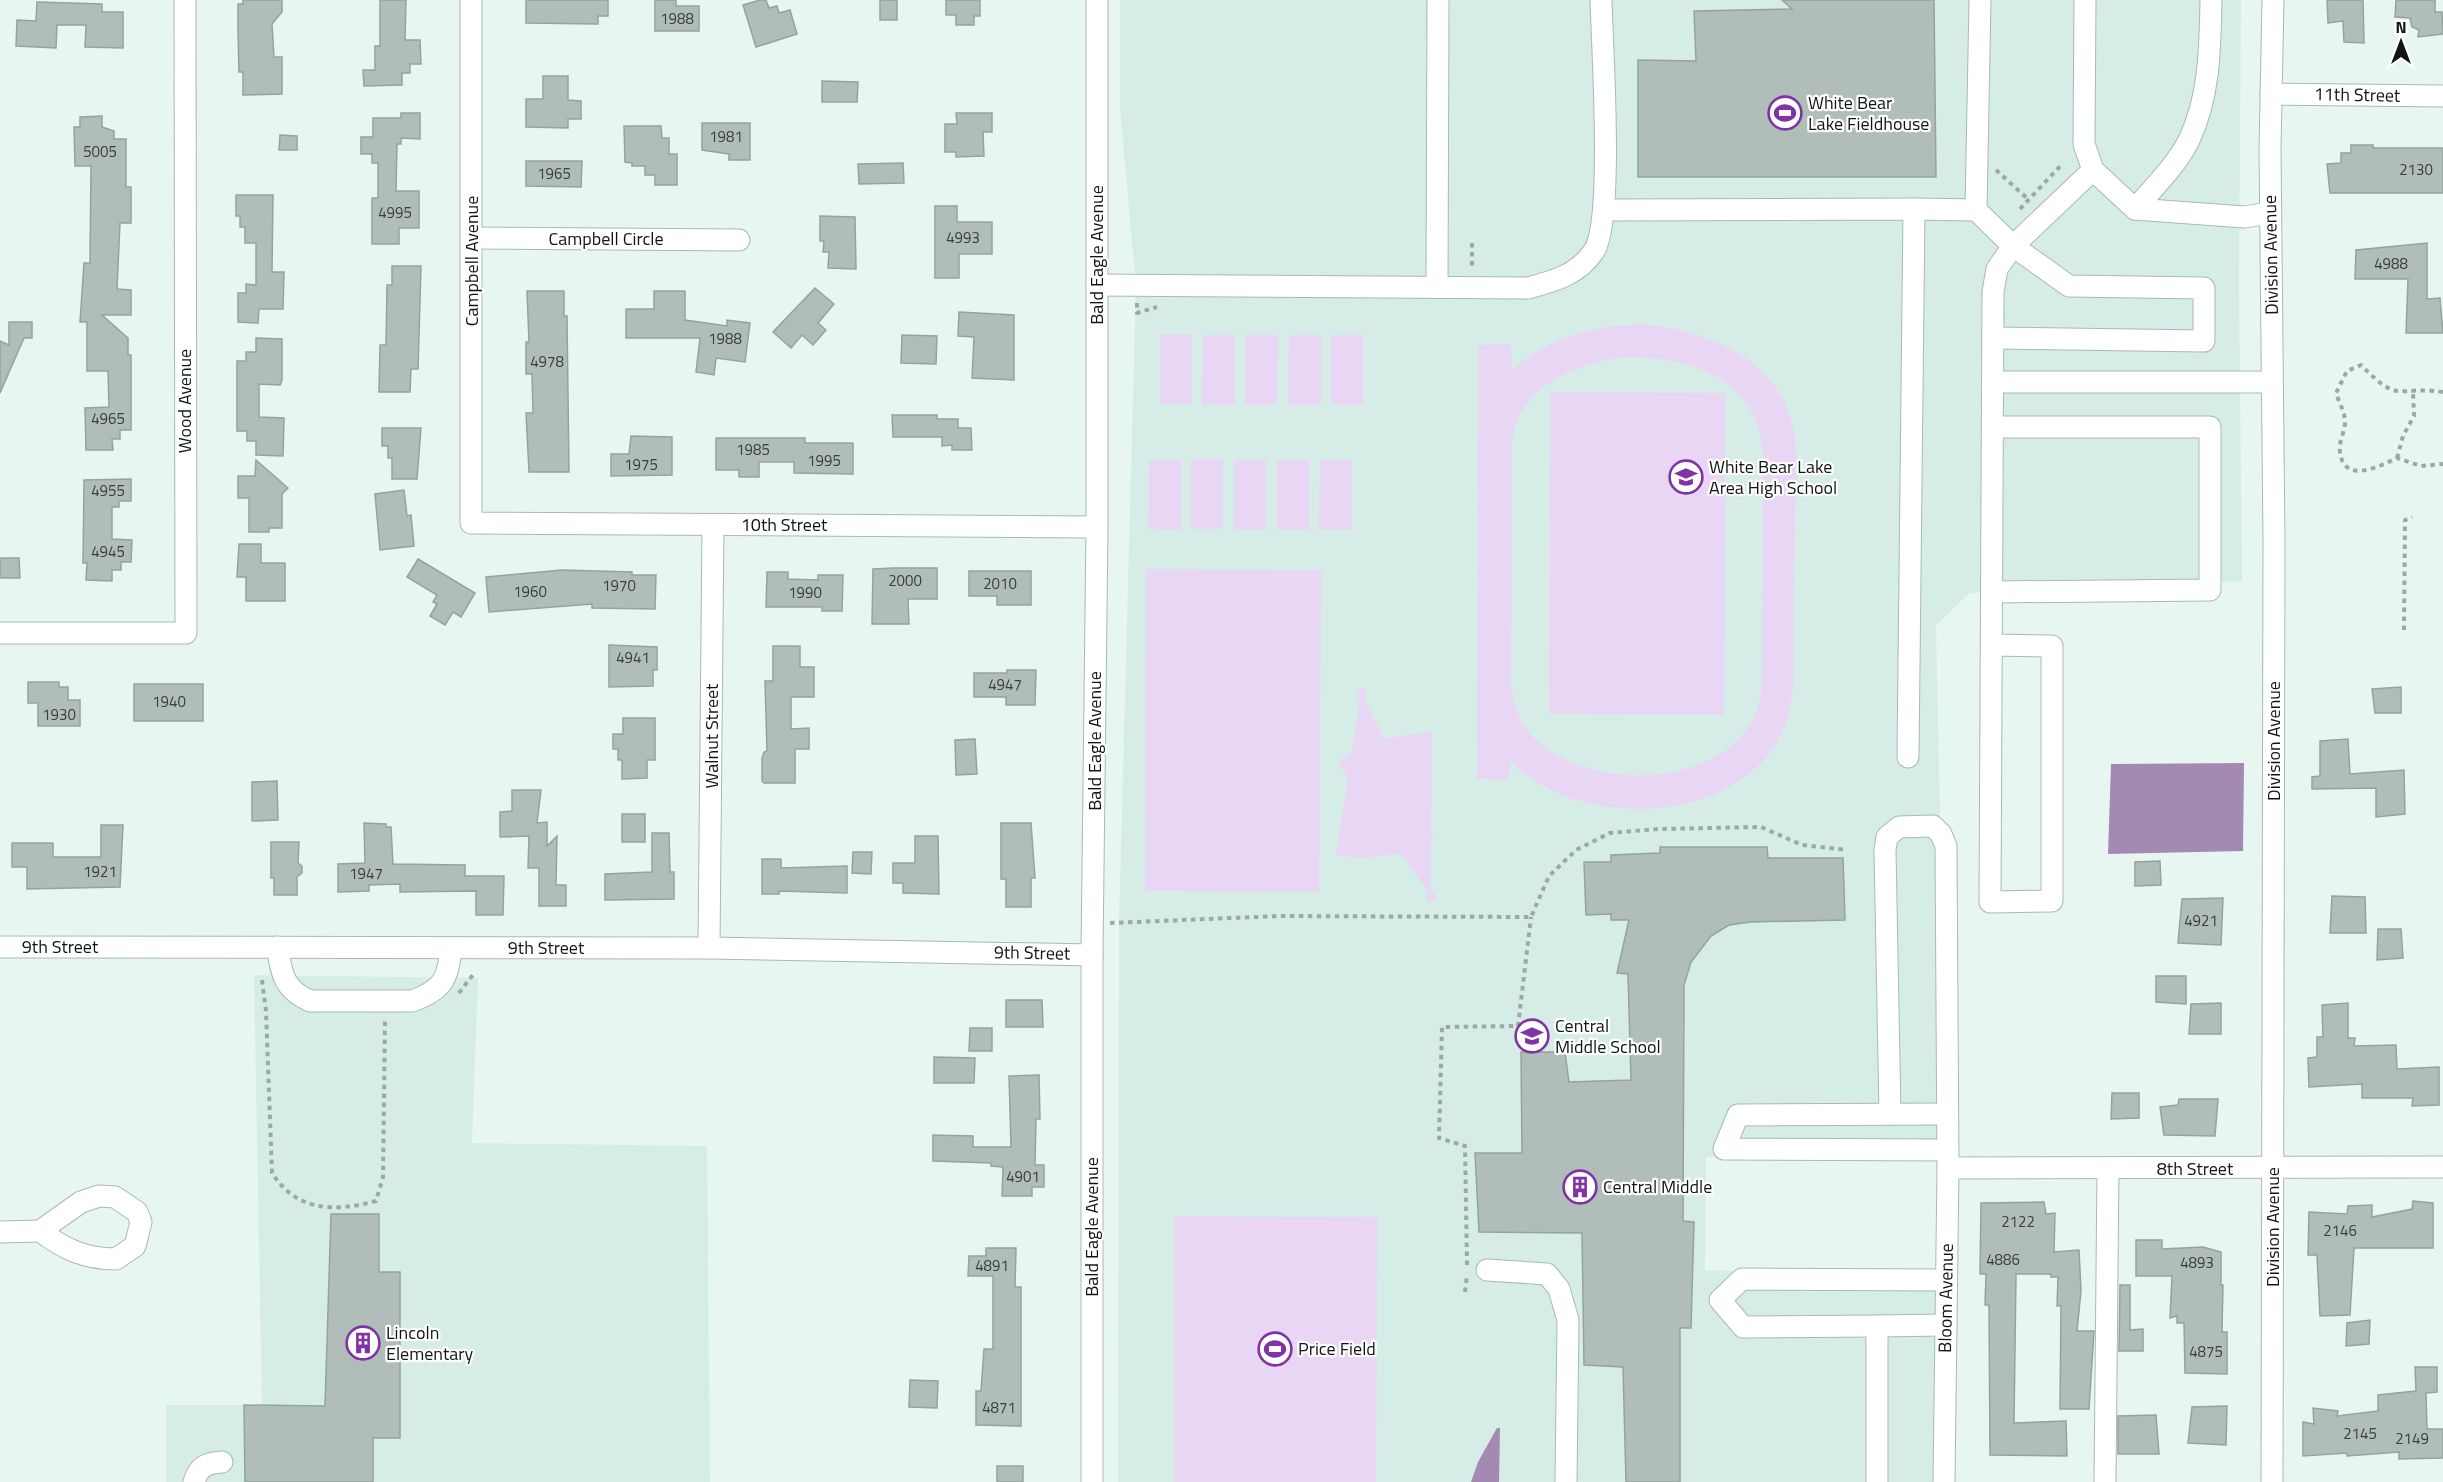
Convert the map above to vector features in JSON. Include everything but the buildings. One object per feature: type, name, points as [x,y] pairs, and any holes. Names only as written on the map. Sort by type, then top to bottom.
[{"type":"street","name":"Wood Avenue","points":[[9,633],[186,633],[185,0]]},
{"type":"street","name":"Campbell Avenue","points":[[471,0],[471,523]]},
{"type":"street","name":"Bald Eagle Avenue","points":[[1092,1482],[1092,955],[1097,527],[1098,0]]},
{"type":"street","points":[[1437,287],[1438,0]]},
{"type":"street","points":[[1097,285],[1528,288],[1567,277],[1595,250],[1605,210],[1601,0]]},
{"type":"street","points":[[1976,210],[1980,0]]},
{"type":"street","points":[[2085,0],[2084,144],[2093,170],[2135,209],[2244,217],[2270,213]]},
{"type":"street","points":[[2135,209],[2170,168],[2189,139],[2209,76],[2211,0]]},
{"type":"street","name":"Division Avenue","points":[[2272,1482],[2270,213],[2273,0]]},
{"type":"street","name":"11th Street","points":[[2271,94],[2443,96]]},
{"type":"street","points":[[1992,645],[2052,646],[2052,901],[1990,902],[1993,292],[1997,268],[2013,246],[2093,170]]},
{"type":"street","points":[[1908,757],[1914,209]]},
{"type":"street","points":[[1605,210],[1976,210],[2013,246],[2069,286],[2204,288],[2204,341],[1993,338]]},
{"type":"street","name":"Campbell Circle","points":[[472,238],[739,240]]},
{"type":"street","points":[[1993,382],[2272,382]]},
{"type":"street","points":[[1992,592],[2210,590],[2211,548],[2210,427],[1993,427]]},
{"type":"street","name":"10th Street","points":[[471,523],[1097,527]]},
{"type":"street","name":"Walnut Street","points":[[709,948],[713,525]]},
{"type":"street","name":"Bloom Avenue","points":[[1890,1114],[1884,850],[1887,837],[1899,827],[1933,826],[1941,834],[1946,846],[1948,1159],[1944,1482]]},
{"type":"street","name":"9th Street","points":[[0,947],[709,948],[1092,955]]},
{"type":"street","points":[[277,948],[284,980],[296,995],[310,1001],[412,1001],[426,996],[438,987],[449,973],[451,948]]},
{"type":"street","points":[[1890,1114],[1947,1114]]},
{"type":"street","name":"8th Street","points":[[1890,1114],[1738,1115],[1724,1149],[2108,1168],[2443,1167]]},
{"type":"street","points":[[2105,1482],[2108,1168]]},
{"type":"street","points":[[0,1232],[40,1230]]},
{"type":"street","points":[[1486,1270],[1547,1274],[1559,1289],[1568,1320],[1566,1482]]},
{"type":"street","points":[[1946,1280],[1742,1279],[1720,1300],[1743,1327],[1946,1325]]},
{"type":"street","points":[[1877,1326],[1877,1482]]},
{"type":"street","points":[[194,1482],[198,1470],[206,1463],[222,1462]]},
{"type":"path","points":[[2018,211],[2063,163]]},
{"type":"path","points":[[1994,168],[2029,200]]},
{"type":"path","points":[[1137,313],[1154,307],[1166,307]]},
{"type":"path","points":[[2443,392],[2397,393],[2381,386],[2361,365],[2348,371],[2336,393],[2345,421],[2340,452],[2345,465],[2355,472],[2370,471],[2397,458],[2421,466],[2443,464]]},
{"type":"path","points":[[2397,458],[2403,436],[2414,416],[2413,392]]},
{"type":"path","points":[[2404,630],[2405,520],[2412,517]]},
{"type":"path","points":[[1465,1292],[1465,1146],[1439,1138],[1442,1027],[1518,1026],[1531,916],[1549,876],[1576,850],[1610,833],[1658,829],[1761,827],[1802,845],[1847,850]]},
{"type":"path","points":[[1094,925],[1119,921],[1280,916],[1531,916]]},
{"type":"path","points":[[455,996],[464,990],[475,972]]},
{"type":"path","points":[[261,975],[266,1011],[272,1173],[283,1190],[309,1203],[323,1207],[351,1207],[376,1201],[383,1177],[385,1014]]},
{"type":"shaded area","name":"White Bear Lake Area High School","points":[[1120,0],[2241,0],[2239,282],[2242,581],[1970,593],[1936,625],[1947,1150],[1706,1157],[1705,1270],[1946,1280],[1946,1482],[1118,1482],[1119,921],[1136,286],[1120,109]]},
{"type":"shaded area","points":[[1641,324],[1690,333],[1735,351],[1755,365],[1771,382],[1784,402],[1793,427],[1797,464],[1793,688],[1788,716],[1777,743],[1765,759],[1739,781],[1708,797],[1674,806],[1638,809],[1602,806],[1568,797],[1537,782],[1510,761],[1509,780],[1477,779],[1478,345],[1511,344],[1512,370],[1556,341],[1572,335],[1623,325]],"holes":[[[1617,358],[1667,360],[1712,374],[1731,387],[1747,403],[1757,424],[1763,450],[1762,690],[1756,712],[1745,732],[1725,751],[1700,764],[1671,772],[1640,775],[1609,773],[1580,765],[1553,753],[1532,736],[1518,713],[1511,686],[1512,443],[1516,424],[1524,408],[1535,394],[1549,383],[1564,374],[1599,362]]]},
{"type":"shaded area","points":[[1160,334],[1192,334],[1192,404],[1160,404]]},
{"type":"shaded area","points":[[1203,335],[1235,335],[1235,405],[1202,405]]},
{"type":"shaded area","points":[[1245,335],[1278,335],[1277,405],[1245,405]]},
{"type":"shaded area","points":[[1289,335],[1321,335],[1321,405],[1288,405]]},
{"type":"shaded area","points":[[1331,335],[1363,335],[1363,405],[1331,405]]},
{"type":"shaded area","points":[[1550,392],[1725,393],[1724,715],[1549,714]]},
{"type":"shaded area","points":[[1191,459],[1223,459],[1223,529],[1191,529]]},
{"type":"shaded area","points":[[1149,460],[1181,460],[1181,530],[1148,529]]},
{"type":"shaded area","points":[[1234,460],[1266,460],[1266,530],[1234,530]]},
{"type":"shaded area","points":[[1277,460],[1309,460],[1309,530],[1277,530]]},
{"type":"shaded area","points":[[1320,460],[1352,460],[1352,530],[1319,530]]},
{"type":"shaded area","points":[[1146,569],[1321,570],[1319,892],[1145,891]]},
{"type":"shaded area","points":[[1365,688],[1366,698],[1364,699],[1384,739],[1432,731],[1431,835],[1434,840],[1431,842],[1431,891],[1434,891],[1436,899],[1428,902],[1425,893],[1428,892],[1401,853],[1364,858],[1336,856],[1348,777],[1338,761],[1352,752],[1360,699],[1357,699],[1356,690]]},
{"type":"shaded area","points":[[2244,763],[2243,851],[2108,854],[2111,764]]},
{"type":"shaded area","points":[[254,975],[478,978],[472,1143],[707,1146],[710,1482],[166,1482],[166,1405],[262,1405]]},
{"type":"shaded area","name":"Price Field","points":[[1174,1216],[1377,1217],[1376,1482],[1174,1482]]},
{"type":"shaded area","points":[[1497,1428],[1500,1428],[1499,1482],[1471,1482],[1478,1462]]},
{"type":"place","name":"White Bear Lake Fieldhouse","points":[[1785,113]]},
{"type":"place","name":"White Bear Lake Area High School","points":[[1686,477]]},
{"type":"place","name":"Central Middle School","points":[[1532,1036]]},
{"type":"place","name":"Central Middle","points":[[1580,1187]]},
{"type":"place","name":"Lincoln Elementary","points":[[363,1343]]},
{"type":"place","name":"Price Field","points":[[1275,1349]]}]
